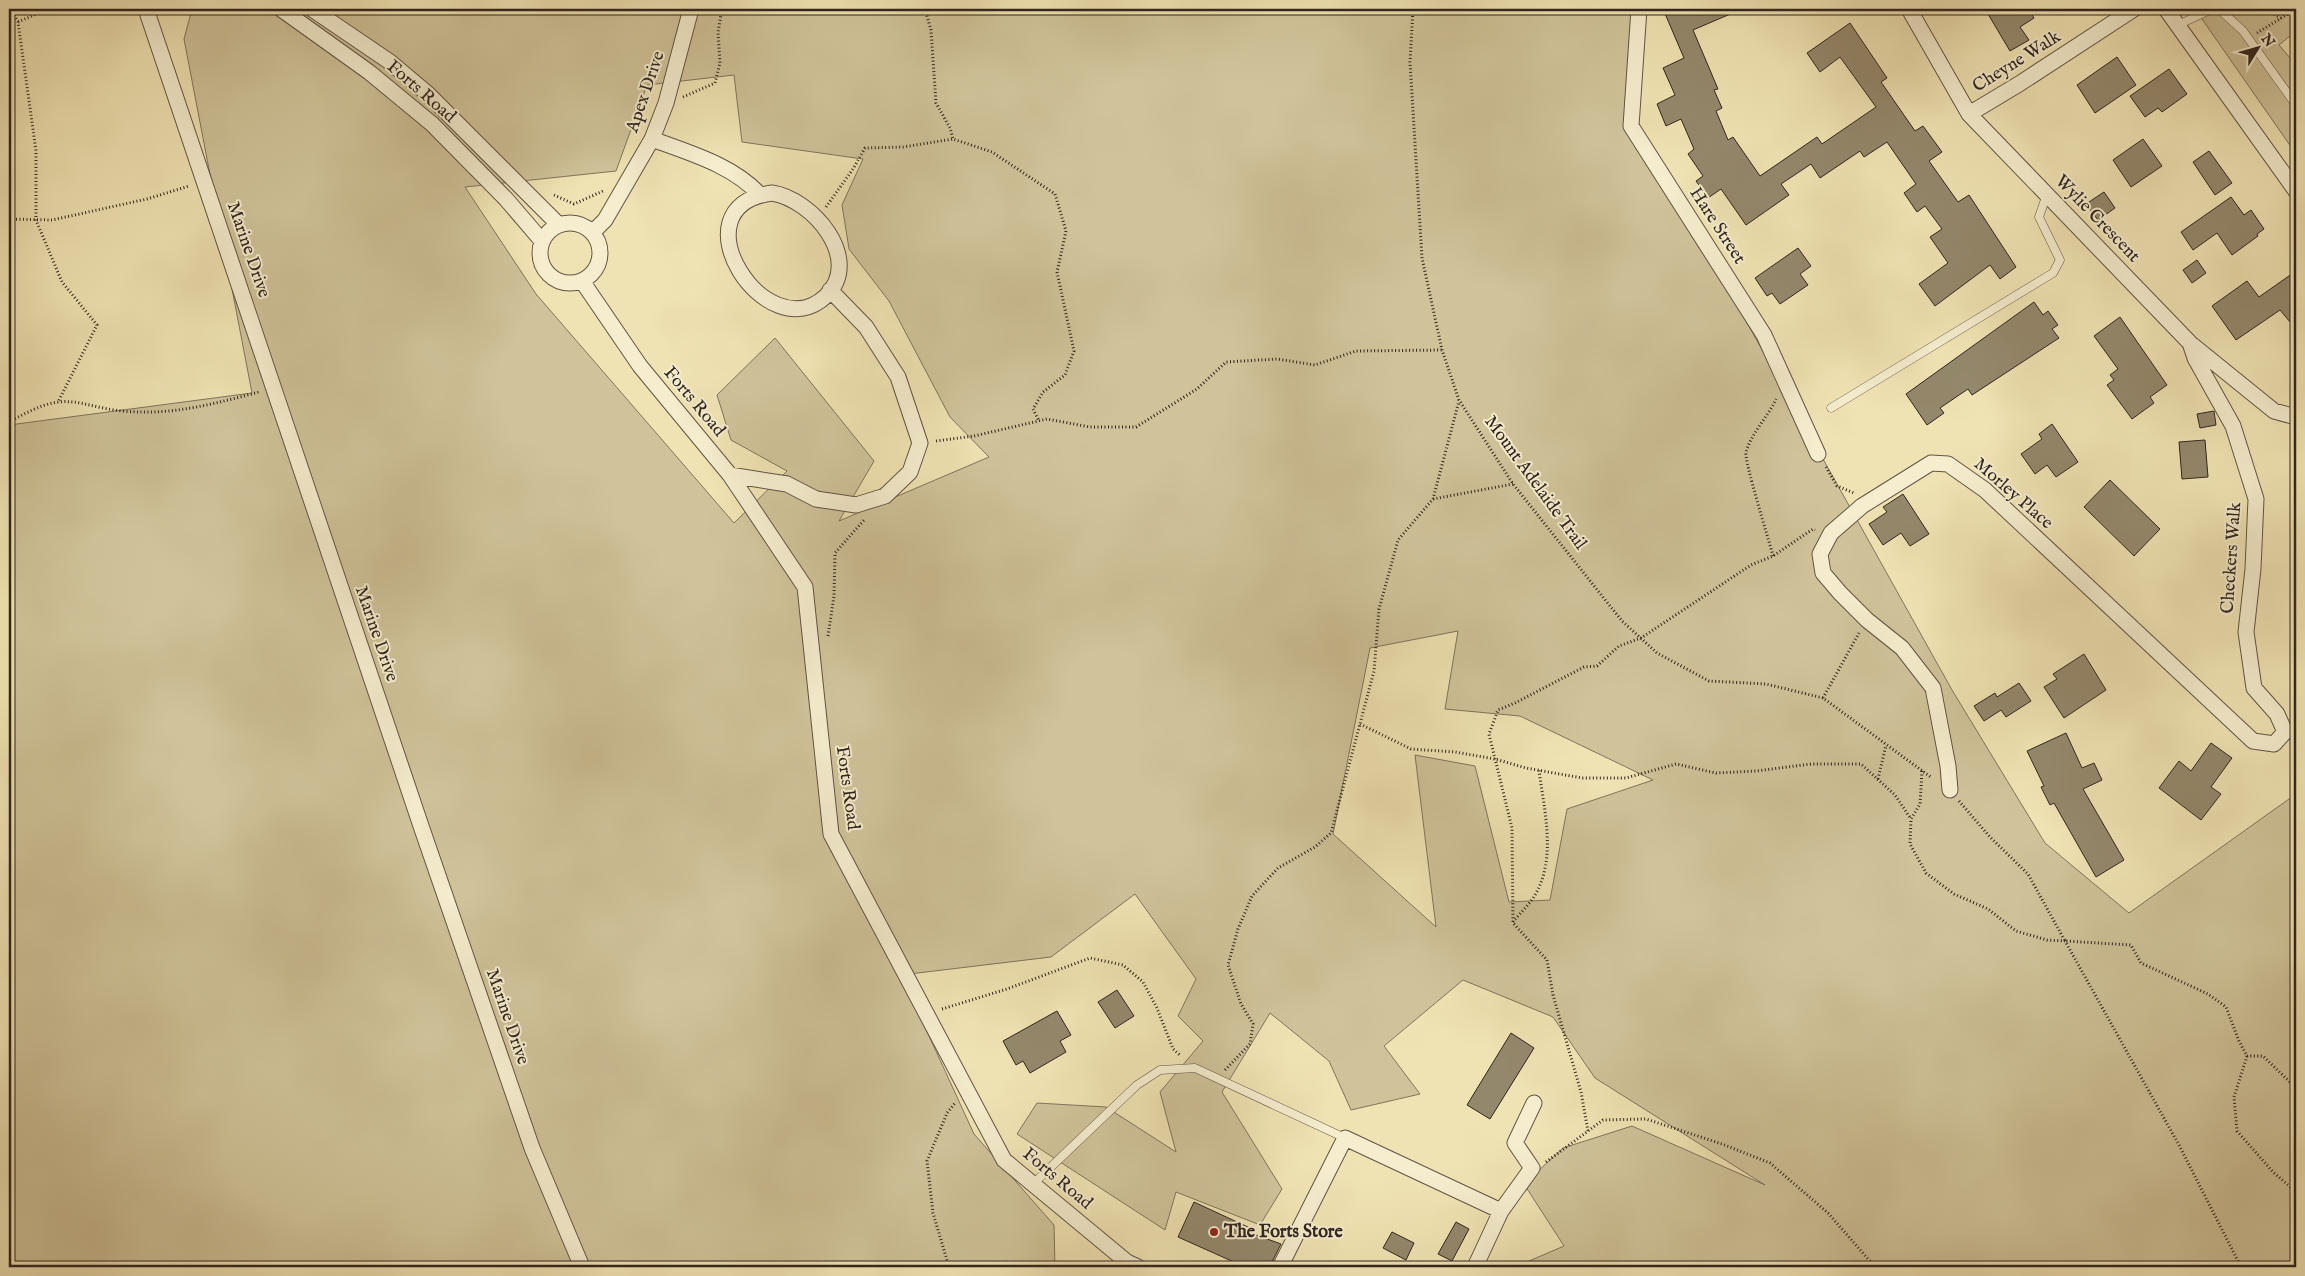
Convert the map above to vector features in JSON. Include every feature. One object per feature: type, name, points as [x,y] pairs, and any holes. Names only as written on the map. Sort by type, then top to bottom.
[{"type":"street","name":"Marine Drive","points":[[146,9],[424,835],[529,1139],[582,1267]]},
{"type":"street","name":"Forts Road","points":[[281,9],[369,72],[432,124],[480,172],[542,241]]},
{"type":"street","name":"Forts Road","points":[[312,9],[390,62],[428,94],[559,225]]},
{"type":"street","name":"Apex Drive","points":[[593,232],[605,220],[652,139],[666,103],[691,9]]},
{"type":"street","name":"Hare Street","points":[[1639,9],[1631,126],[1764,335],[1818,454]]},
{"type":"street","name":"Wylie Crescent","points":[[1909,9],[1970,114],[2190,343],[2274,411],[2296,417]]},
{"type":"street","name":"Cheyne Walk","points":[[1970,114],[2134,9]]},
{"type":"street","points":[[2166,9],[2295,187]]},
{"type":"street","points":[[652,139],[707,160],[754,188],[760,195]]},
{"type":"street","points":[[760,195],[784,195],[818,218],[824,226],[836,252],[837,275],[830,290],[821,300],[799,309],[789,308],[769,300],[744,278],[734,264],[730,253],[728,230],[738,209],[747,201],[760,195]]},
{"type":"street","points":[[571,222],[583,225],[593,232],[600,245],[600,260],[594,273],[582,281],[571,284],[559,281],[549,274],[542,264],[540,253],[542,241],[549,231],[559,225],[571,222]]},
{"type":"street","name":"Forts Road","points":[[582,281],[640,366],[730,475],[805,587],[831,834],[1004,1160],[1127,1262],[1138,1267]]},
{"type":"street","points":[[730,475],[787,484],[816,499],[856,505],[885,496],[910,472],[920,443],[898,376],[866,327],[830,290]]},
{"type":"street","name":"Checkers Walk","points":[[2190,343],[2195,358],[2233,426],[2256,499],[2253,568],[2246,632],[2254,688],[2277,714],[2286,732],[2274,744]]},
{"type":"street","name":"Morley Place","points":[[1950,790],[1948,766],[1933,688],[1902,648],[1867,620],[1823,573],[1820,554],[1831,534],[1871,500],[1931,463],[1948,464],[1985,490],[2253,742],[2274,744]]},
{"type":"street","points":[[1475,1267],[1501,1211],[1532,1168],[1515,1143],[1534,1103]]},
{"type":"street","points":[[1280,1267],[1345,1138],[1501,1211]]},
{"type":"lane","points":[[2178,25],[2212,9]]},
{"type":"lane","points":[[2218,9],[2248,39],[2296,105]]},
{"type":"lane","points":[[1831,408],[2053,273],[2060,260],[2039,218],[2047,194]]},
{"type":"lane","points":[[1032,1184],[1137,1085],[1160,1070],[1195,1068],[1345,1138]]},
{"type":"path","points":[[11,9],[18,22],[36,151],[36,220],[62,282],[97,325],[58,402]]},
{"type":"path","points":[[18,22],[48,9]]},
{"type":"path","points":[[666,103],[715,83],[720,62],[718,32],[722,9]]},
{"type":"path","points":[[925,9],[931,30],[936,103],[954,139]]},
{"type":"path","name":"Mount Adelaide Trail","points":[[1414,9],[1410,62],[1422,258],[1442,350],[1459,400],[1514,484],[1622,621],[1657,653],[1709,681],[1766,684],[1823,698],[1950,790],[1990,837],[2028,874],[2179,1145],[2240,1267]]},
{"type":"path","points":[[2265,9],[2281,18]]},
{"type":"path","points":[[2248,39],[2296,9]]},
{"type":"path","points":[[818,218],[853,169],[865,148],[903,147],[954,139],[992,152],[1055,194],[1066,231],[1057,272],[1074,352],[1065,375],[1043,392],[1033,409],[1039,421]]},
{"type":"path","points":[[9,219],[52,220],[137,201],[205,182]]},
{"type":"path","points":[[551,194],[574,204],[605,190]]},
{"type":"path","points":[[920,443],[974,436],[1047,419],[1090,427],[1136,427],[1197,389],[1226,362],[1277,359],[1315,366],[1356,350],[1442,350]]},
{"type":"path","points":[[1772,556],[1746,454],[1754,435],[1770,412],[1784,378]]},
{"type":"path","points":[[9,422],[58,402],[80,402],[108,410],[134,412],[175,411],[225,401],[274,388]]},
{"type":"path","points":[[1217,1079],[1250,1044],[1253,1024],[1241,1004],[1228,965],[1238,929],[1252,896],[1278,868],[1315,847],[1331,833],[1374,671],[1379,609],[1398,540],[1432,498],[1459,400]]},
{"type":"path","points":[[1818,454],[1837,486],[1871,500]]},
{"type":"path","points":[[1432,498],[1514,484]]},
{"type":"path","points":[[827,640],[834,596],[835,552],[866,518]]},
{"type":"path","points":[[1588,1131],[1581,1092],[1553,995],[1547,960],[1513,922],[1512,828],[1490,734],[1498,710],[1584,667],[1597,666],[1619,646],[1641,638],[1751,565],[1772,556],[1813,529],[1831,534]]},
{"type":"path","points":[[1823,698],[1867,620]]},
{"type":"path","points":[[1360,724],[1412,749],[1455,752],[1582,778],[1626,778],[1676,764],[1716,773],[1756,771],[1812,764],[1861,764],[1896,795],[1911,820]]},
{"type":"path","points":[[1878,779],[1886,745]]},
{"type":"path","points":[[1513,922],[1535,895],[1547,866],[1546,825],[1539,770]]},
{"type":"path","points":[[1922,771],[1920,804],[1911,820],[1910,844],[1926,873],[1954,894],[1988,909],[2016,931],[2047,940],[2131,944],[2141,963],[2208,994],[2226,1007],[2247,1056],[2234,1097],[2238,1131],[2273,1172],[2296,1192]]},
{"type":"path","points":[[926,1013],[1007,989],[1090,958],[1123,965],[1143,982],[1157,1008],[1173,1049],[1195,1068]]},
{"type":"path","points":[[2247,1056],[2263,1056],[2296,1088]]},
{"type":"path","points":[[949,1267],[933,1213],[927,1161],[948,1113],[966,1088]]},
{"type":"path","points":[[1532,1168],[1538,1167],[1603,1120],[1646,1119],[1722,1144],[1770,1163],[1828,1213],[1875,1267]]},
{"type":"shaded area","points":[[192,9],[1639,9],[1631,115],[1952,690],[2045,843],[2129,913],[2296,794],[2296,1267],[1515,1267],[1564,1246],[1524,1184],[1563,1148],[1632,1126],[1765,1185],[1595,1078],[1553,1017],[1463,980],[1384,1046],[1420,1094],[1351,1110],[1329,1061],[1270,1013],[1222,1092],[1282,1189],[1260,1225],[1176,1192],[1165,1230],[1017,1134],[1037,1103],[1106,1107],[1176,1152],[1160,1092],[1203,1041],[1178,1016],[1196,979],[1135,894],[1051,957],[901,975],[974,1134],[1054,1225],[1055,1267],[9,1267],[9,425],[252,393],[184,39]],"holes":[[[734,75],[742,142],[863,159],[842,205],[849,249],[889,301],[950,417],[989,457],[839,521],[874,461],[775,338],[717,395],[731,440],[787,471],[734,523],[536,294],[465,187],[616,171],[647,85]],[[1458,631],[1445,709],[1520,716],[1653,780],[1567,809],[1550,900],[1509,902],[1475,766],[1415,755],[1436,927],[1333,834],[1370,648]]]},
{"type":"shaded area","points":[[2195,9],[2296,9],[2296,31],[2279,45],[2296,65],[2296,154]]},
{"type":"building","points":[[1663,9],[1742,9],[1693,30],[1718,89],[1714,90],[1722,108],[1716,111],[1728,140],[1733,137],[1760,176],[1817,137],[1822,144],[1876,107],[1840,57],[1820,72],[1807,53],[1850,23],[1887,78],[1881,82],[1915,131],[1923,126],[1942,152],[1929,161],[1958,202],[1969,195],[2016,267],[2000,279],[1990,265],[1935,306],[1919,284],[1948,263],[1930,237],[1942,229],[1925,206],[1917,212],[1904,193],[1916,184],[1887,142],[1864,157],[1860,151],[1820,178],[1811,164],[1781,184],[1789,195],[1746,225],[1721,189],[1708,198],[1696,181],[1703,176],[1688,154],[1694,149],[1681,119],[1666,126],[1657,104],[1675,95],[1663,68],[1684,58]]},
{"type":"building","points":[[1985,9],[2029,9],[2034,18],[2020,27],[2029,40],[2010,51]]},
{"type":"building","points":[[2117,57],[2136,85],[2095,113],[2077,85]]},
{"type":"building","points":[[2169,69],[2187,94],[2162,112],[2158,108],[2145,117],[2130,96]]},
{"type":"building","points":[[2143,139],[2162,166],[2131,187],[2113,160]]},
{"type":"building","points":[[2209,151],[2232,183],[2215,195],[2193,162]]},
{"type":"building","points":[[2104,192],[2115,208],[2098,220],[2086,204]]},
{"type":"building","points":[[2231,197],[2244,215],[2251,210],[2264,229],[2257,234],[2258,236],[2232,255],[2217,233],[2193,250],[2181,232]]},
{"type":"building","points":[[1798,248],[1811,266],[1800,274],[1808,285],[1780,304],[1772,293],[1767,296],[1755,278]]},
{"type":"building","points":[[2197,260],[2206,273],[2192,283],[2183,270]]},
{"type":"building","points":[[2296,271],[2296,329],[2280,310],[2236,340],[2212,306],[2247,281],[2259,297]]},
{"type":"building","points":[[2034,302],[2043,315],[2048,311],[2058,325],[2052,329],[2059,338],[1972,395],[1968,389],[1940,408],[1944,413],[1927,425],[1906,394]]},
{"type":"building","points":[[2120,317],[2167,385],[2150,397],[2154,403],[2132,419],[2107,385],[2114,380],[2110,375],[2118,369],[2094,336]]},
{"type":"building","points":[[2214,411],[2216,425],[2200,428],[2197,414]]},
{"type":"building","points":[[2052,424],[2078,462],[2056,477],[2047,465],[2035,474],[2021,454],[2042,439],[2039,434]]},
{"type":"building","points":[[2205,440],[2208,477],[2182,479],[2179,442]]},
{"type":"building","points":[[2110,480],[2160,529],[2134,556],[2084,507]]},
{"type":"building","points":[[1903,494],[1929,534],[1910,546],[1901,533],[1883,545],[1869,524],[1887,512],[1883,507]]},
{"type":"building","points":[[2084,654],[2106,690],[2064,718],[2044,687],[2057,679],[2053,674]]},
{"type":"building","points":[[2019,683],[2031,701],[2006,717],[2001,710],[1984,721],[1974,706],[1995,693],[1997,697]]},
{"type":"building","points":[[2066,733],[2082,768],[2094,763],[2102,780],[2083,789],[2124,860],[2096,877],[2054,803],[2050,805],[2041,787],[2044,786],[2027,751]]},
{"type":"building","points":[[2211,743],[2232,758],[2211,787],[2221,794],[2201,820],[2159,788],[2179,761],[2191,771]]},
{"type":"building","points":[[1117,990],[1134,1016],[1115,1028],[1098,1002]]},
{"type":"building","points":[[1057,1011],[1071,1035],[1060,1041],[1066,1052],[1030,1073],[1023,1061],[1016,1065],[1003,1041]]},
{"type":"building","points":[[1511,1033],[1534,1048],[1490,1119],[1467,1105]]},
{"type":"building","name":"The Forts Store","points":[[1194,1202],[1250,1228],[1248,1232],[1281,1244],[1272,1262],[1270,1261],[1267,1267],[1245,1267],[1178,1237]]},
{"type":"building","points":[[1456,1222],[1469,1229],[1452,1261],[1438,1254]]},
{"type":"building","points":[[1392,1232],[1414,1243],[1406,1260],[1383,1248]]},
{"type":"place","name":"The Forts Store","points":[[1214,1232]]}]
